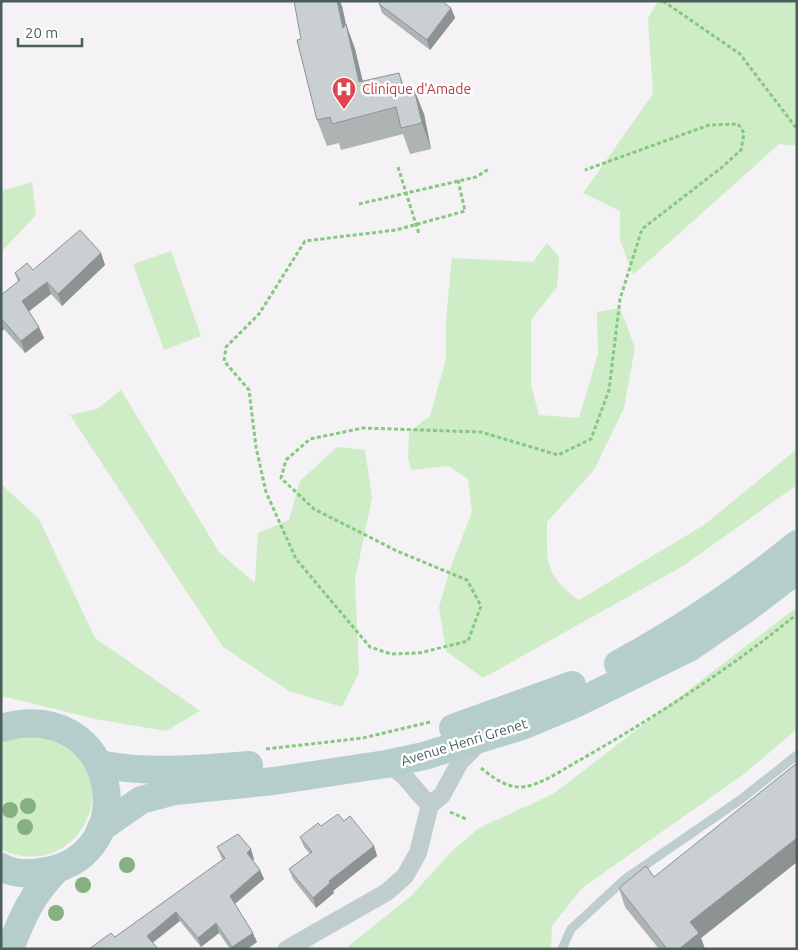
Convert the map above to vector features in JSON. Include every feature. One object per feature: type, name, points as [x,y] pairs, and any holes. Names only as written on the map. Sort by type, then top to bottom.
[{"type":"main road","name":"Avenue Henri Grenet","points":[[99,764],[116,767],[146,768],[211,768],[257,765],[360,754],[421,738],[518,706],[616,665],[710,609],[755,578],[797,544]]},
{"type":"main road","name":"Avenue Henri Grenet","points":[[101,828],[142,800],[175,791],[274,781],[386,764],[424,756],[522,726],[577,703],[689,648],[743,611],[797,570]]},
{"type":"main road","points":[[1,728],[22,722],[45,723],[67,730],[86,744],[99,764],[106,784],[107,807],[101,828],[90,846],[80,855],[57,869],[40,886],[29,905],[10,949]]},
{"type":"main road","points":[[1,867],[31,874],[57,869]]},
{"type":"street","points":[[287,949],[380,896],[405,876],[418,853],[430,805],[442,795],[460,762],[485,738]]},
{"type":"street","points":[[386,764],[396,768],[407,778],[421,797],[430,805]]},
{"type":"lane","points":[[562,949],[570,930],[625,879],[740,800],[797,755]]},
{"type":"path","points":[[663,1],[740,54],[797,129]]},
{"type":"path","points":[[458,180],[464,211],[396,230],[305,242],[259,314],[226,347],[224,362],[249,390],[256,447],[266,492],[296,559],[370,647],[391,654],[419,653],[468,641],[481,606],[467,580],[397,550],[314,509],[281,478],[286,460],[310,439],[363,428],[481,432],[558,455],[591,439],[609,390],[620,299],[642,229],[721,168],[741,150],[744,133],[738,124],[709,125],[585,170]]},
{"type":"path","points":[[398,167],[414,225],[419,234]]},
{"type":"path","points":[[359,204],[476,177],[489,169]]},
{"type":"path","points":[[460,762],[480,768],[495,779],[512,786],[522,787],[547,778],[610,742],[696,688],[763,641],[797,614]]},
{"type":"path","points":[[260,750],[363,738],[432,721]]},
{"type":"path","points":[[447,810],[466,819]]},
{"type":"green space","points":[[658,1],[797,1],[797,146],[779,144],[633,275],[620,240],[620,211],[583,193],[653,94],[648,18]]},
{"type":"green space","points":[[32,182],[36,215],[1,252],[1,191]]},
{"type":"green space","points":[[547,243],[559,257],[557,287],[531,320],[531,385],[539,415],[579,418],[598,354],[597,312],[620,308],[635,348],[624,408],[594,470],[547,522],[548,557],[553,575],[559,583],[579,600],[704,525],[797,449],[797,485],[683,566],[483,678],[446,651],[439,607],[450,569],[472,512],[468,479],[448,466],[411,470],[408,458],[409,432],[430,416],[446,359],[446,319],[452,258],[533,262]]},
{"type":"green space","points":[[171,251],[201,336],[164,350],[133,264]]},
{"type":"green space","points":[[121,390],[219,552],[255,583],[258,533],[289,520],[300,481],[337,447],[365,450],[372,498],[355,580],[359,673],[342,707],[289,691],[223,647],[70,415],[97,409]]},
{"type":"green space","points":[[1,484],[39,519],[95,638],[200,711],[166,731],[95,719],[5,697],[1,698]]},
{"type":"green space","points":[[797,607],[797,729],[744,774],[582,888],[552,926],[551,949],[345,949],[412,895],[451,852],[479,828],[553,794]]},
{"type":"green space","points":[[18,735],[45,737],[60,741],[81,758],[91,779],[92,801],[85,823],[72,841],[52,853],[28,856],[1,849],[1,741]]},
{"type":"building","points":[[294,1],[337,1],[343,28],[346,24],[359,82],[399,73],[404,91],[414,89],[422,123],[401,128],[396,107],[332,124],[330,117],[317,120],[297,40],[301,39]]},
{"type":"building","points":[[381,1],[442,1],[451,8],[427,40],[379,4]]},
{"type":"building","points":[[80,230],[101,253],[58,294],[47,282],[22,301],[39,327],[21,341],[1,318],[1,295],[20,280],[15,273],[27,263],[33,270]]},
{"type":"building","points":[[797,763],[797,838],[690,922],[699,933],[679,949],[667,949],[619,888],[646,866],[654,877]]},
{"type":"building","points":[[338,814],[344,821],[350,816],[374,846],[329,881],[330,883],[313,898],[289,869],[312,852],[300,837],[318,823],[321,826]]},
{"type":"building","points":[[238,834],[251,849],[247,853],[260,870],[230,896],[253,933],[232,947],[216,923],[198,938],[176,912],[147,936],[158,949],[89,949],[111,933],[115,937],[225,858],[217,847]]},
{"type":"place","name":"Clinique d'Amade","points":[[344,110]]}]
